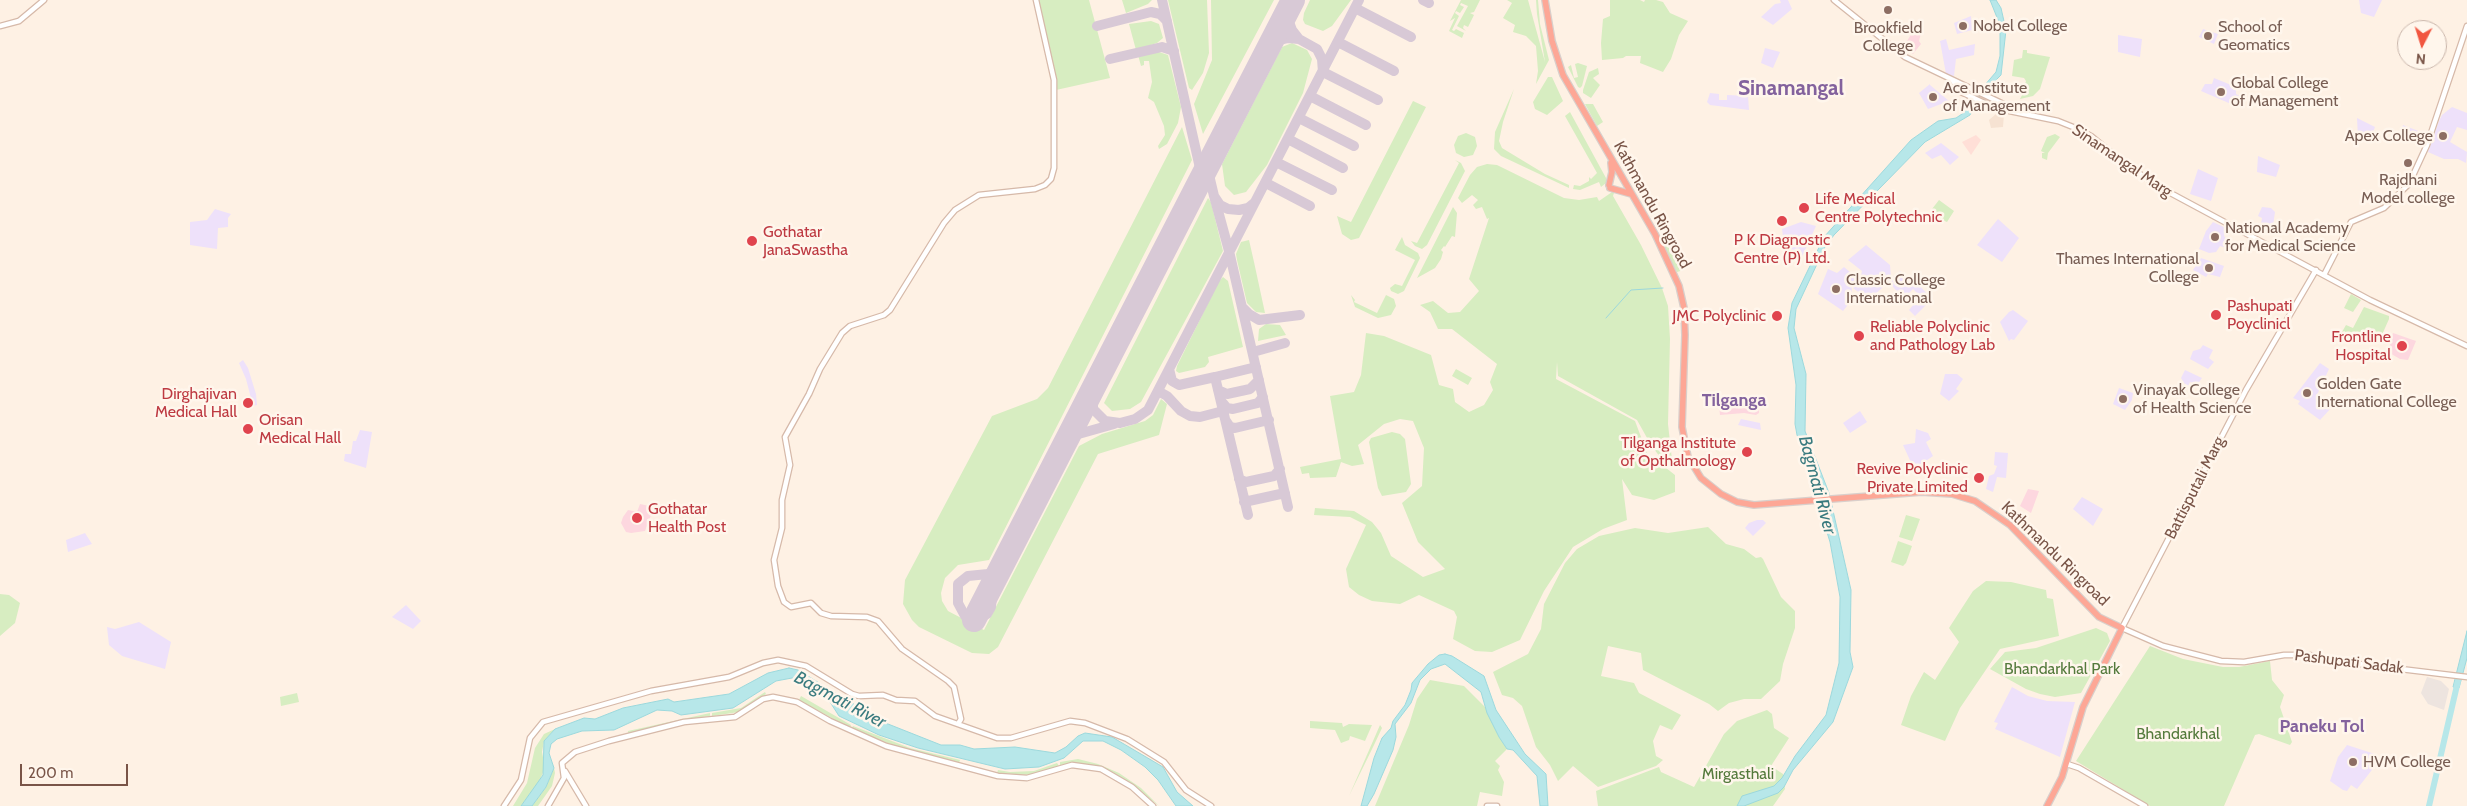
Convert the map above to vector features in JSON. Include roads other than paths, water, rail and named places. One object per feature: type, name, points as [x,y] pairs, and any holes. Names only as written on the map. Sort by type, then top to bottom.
[{"type":"highway","name":"Kathmandu Ringroad","points":[[1545,0],[1552,41],[1561,70],[1675,274],[1682,296],[1685,335],[1682,427],[1684,444],[1692,466],[1714,490],[1737,502],[1762,506],[1922,492],[1952,494],[1975,501],[2010,525],[2099,617],[2122,628]]},
{"type":"highway","points":[[1611,158],[1610,187],[1631,194]]},
{"type":"highway","points":[[2047,806],[2067,764],[2083,707],[2122,628]]},
{"type":"main road","points":[[0,26],[19,21],[44,0]]},
{"type":"main road","points":[[958,724],[961,719],[954,687],[948,680],[902,649],[878,621],[867,617],[831,616],[821,612],[809,603],[788,607],[778,586],[774,560],[783,522],[782,500],[790,465],[785,437],[809,394],[820,369],[840,336],[850,326],[884,315],[890,310],[944,223],[961,206],[970,199],[987,193],[1035,189],[1045,185],[1051,179],[1054,168],[1054,80],[1036,0]]},
{"type":"main road","points":[[1834,0],[1905,58],[1953,81],[1961,92],[1995,108],[2017,111]]},
{"type":"main road","points":[[2324,275],[2351,222],[2384,208],[2409,184],[2427,145],[2467,26]]},
{"type":"main road","name":"Sinamangal Marg","points":[[1953,81],[2005,103],[2017,111],[2078,128],[2091,136],[2122,163],[2163,190],[2324,275],[2467,346]]},
{"type":"main road","name":"Battisputali Marg","points":[[2122,628],[2246,390],[2316,270]]},
{"type":"main road","name":"Pashupati Sadak","points":[[2122,628],[2163,646],[2221,661],[2244,662],[2284,655],[2310,655],[2344,662],[2467,677]]},
{"type":"main road","points":[[504,806],[521,780],[525,754],[534,730],[549,719],[651,691],[729,677],[763,663],[778,660],[806,666],[852,694],[859,696],[883,695],[896,700],[915,701],[932,714],[1006,739],[1070,722],[1085,723],[1127,739],[1164,762],[1186,790],[1211,806]]},
{"type":"main road","points":[[548,806],[563,781],[562,763],[565,758],[583,749],[684,722],[735,717],[763,699],[773,697],[797,702],[830,721],[892,748],[998,776],[1012,778],[1037,776],[1072,765],[1096,768],[1116,776],[1132,787],[1153,806]]},
{"type":"main road","points":[[2067,764],[2079,768],[2145,806]]},
{"type":"main road","points":[[563,769],[586,806]]},
{"type":"main road","points":[[1487,806],[1497,806]]},
{"type":"water","name":"Bagmati River","points":[[1990,0],[1996,0],[2001,8],[2006,30],[2001,75],[1980,96],[1970,115],[1925,142],[1834,235],[1825,247],[1796,309],[1794,328],[1806,374],[1805,431],[1829,493],[1851,590],[1850,652],[1853,667],[1833,722],[1793,770],[1784,787],[1778,793],[1744,806],[1737,806],[1742,796],[1774,786],[1782,778],[1795,756],[1826,715],[1839,663],[1840,597],[1830,542],[1816,496],[1807,456],[1797,435],[1795,424],[1796,385],[1788,328],[1792,303],[1824,237],[1911,140],[1938,121],[1956,118],[1965,112],[1972,100],[1996,72],[2000,56],[2000,25]]},
{"type":"water","points":[[2467,631],[2467,658],[2459,688],[2453,687]]},
{"type":"water","points":[[1439,655],[1452,656],[1484,676],[1496,710],[1525,754],[1546,774],[1548,806],[1540,806],[1537,776],[1513,750],[1507,749],[1499,737],[1487,713],[1481,692],[1445,664],[1431,669],[1420,680],[1411,703],[1395,724],[1396,737],[1393,750],[1374,794],[1367,806],[1361,806],[1374,758],[1382,738],[1391,728],[1393,721],[1405,705],[1412,683],[1428,664]]},
{"type":"water","name":"Bagmati River","points":[[789,668],[798,670],[883,722],[941,745],[960,745],[974,749],[1015,747],[1055,753],[1085,733],[1112,737],[1163,767],[1177,792],[1193,806],[1176,806],[1158,780],[1145,767],[1121,750],[1103,741],[1083,741],[1064,758],[1039,767],[1005,769],[918,748],[879,735],[839,716],[830,702],[812,691],[810,685],[792,678],[776,681],[733,708],[681,715],[672,711],[657,710],[614,730],[582,731],[557,739],[551,744],[549,753],[554,768],[546,787],[532,806],[521,806],[543,775],[544,741],[555,729],[584,718],[595,719],[623,708],[668,699],[674,702],[729,694],[768,673]]},
{"type":"waterway","points":[[1606,318],[1631,290],[1663,288]]},
{"type":"waterway","points":[[2429,806],[2458,681]]},
{"type":"place","name":"Brookfield College","points":[[1888,10]]},
{"type":"place","name":"Nobel College","points":[[1963,26]]},
{"type":"place","name":"School of Geomatics","points":[[2208,36]]},
{"type":"place","name":"Global College of Management","points":[[2221,92]]},
{"type":"place","name":"Ace Institute of Management","points":[[1933,97]]},
{"type":"place","name":"Apex College","points":[[2443,136]]},
{"type":"place","name":"Rajdhani Model college","points":[[2408,163]]},
{"type":"place","name":"Life Medical Centre Polytechnic","points":[[1804,208]]},
{"type":"place","name":"P K Diagnostic Centre (P) Ltd.","points":[[1782,221]]},
{"type":"place","name":"National Academy for Medical Science","points":[[2215,237]]},
{"type":"place","name":"Gothatar JanaSwastha","points":[[752,241]]},
{"type":"place","name":"Thames International College","points":[[2209,268]]},
{"type":"place","name":"Classic College International","points":[[1836,289]]},
{"type":"place","name":"Pashupati Poyclinicl","points":[[2216,315]]},
{"type":"place","name":"JMC Polyclinic","points":[[1777,316]]},
{"type":"place","name":"Reliable Polyclinic and Pathology Lab","points":[[1859,336]]},
{"type":"place","name":"Frontline Hospital","points":[[2402,346]]},
{"type":"place","name":"Golden Gate International College","points":[[2307,393]]},
{"type":"place","name":"Vinayak College of Health Science","points":[[2123,399]]},
{"type":"place","name":"Dirghajivan Medical Hall","points":[[248,403]]},
{"type":"place","name":"Orisan Medical Hall","points":[[248,429]]},
{"type":"place","name":"Tilganga Institute of Opthalmology","points":[[1747,452]]},
{"type":"place","name":"Revive Polyclinic Private Limited","points":[[1979,478]]},
{"type":"place","name":"Gothatar Health Post","points":[[637,518]]},
{"type":"place","name":"HVM College","points":[[2353,762]]},
{"type":"district","name":"Sinamangal","points":[[1791,89]]},
{"type":"district","name":"Tilganga","points":[[1734,401]]},
{"type":"district","name":"Paneku Tol","points":[[2322,727]]},
{"type":"park label","name":"Bhandarkhal Park","points":[[2062,669]]},
{"type":"park label","name":"Bhandarkhal","points":[[2178,734]]},
{"type":"park label","name":"Mirgasthali","points":[[1738,774]]}]
